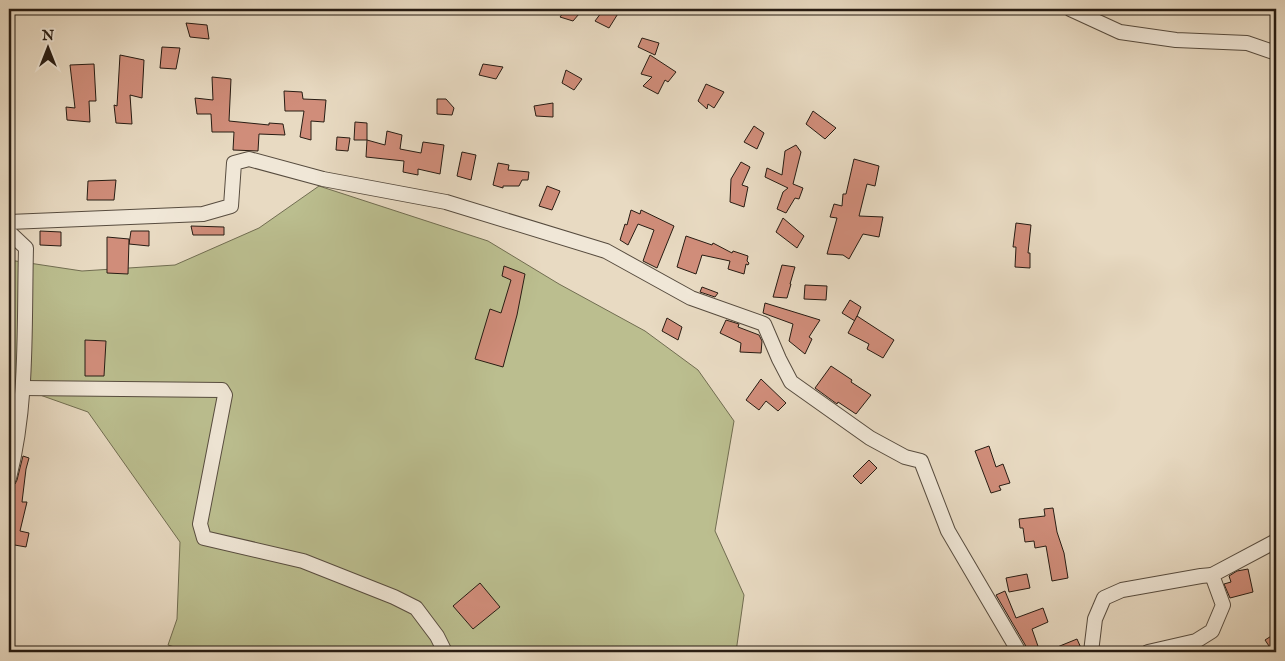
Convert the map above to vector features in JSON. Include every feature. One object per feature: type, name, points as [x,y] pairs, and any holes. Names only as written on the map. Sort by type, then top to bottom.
[{"type":"street","points":[[1070,9],[1120,32],[1176,40],[1247,43],[1276,53]]},
{"type":"street","points":[[9,222],[203,214],[231,206],[234,163],[248,159],[323,179],[446,202],[606,252],[691,298],[764,324],[779,359],[792,382],[870,438],[905,457],[921,461],[948,531],[1019,652]]},
{"type":"street","points":[[9,232],[26,248],[23,388],[16,450],[9,478]]},
{"type":"street","points":[[23,388],[222,390],[225,395],[200,524],[204,538],[303,561],[394,597],[416,608],[437,636],[445,652]]},
{"type":"street","points":[[1091,652],[1096,619],[1104,598],[1122,590],[1212,575],[1276,541]]},
{"type":"street","points":[[1148,652],[1196,641],[1212,631],[1223,604],[1212,575]]},
{"type":"green space","points":[[319,186],[488,241],[559,284],[645,331],[698,370],[734,421],[715,531],[744,595],[736,652],[191,652],[168,645],[177,619],[180,542],[88,412],[9,384],[9,260],[82,271],[175,265],[259,228]]},
{"type":"building","points":[[566,9],[579,14],[573,21],[560,17]]},
{"type":"building","points":[[604,9],[619,12],[609,28],[595,21]]},
{"type":"building","points":[[186,23],[207,25],[209,39],[190,37]]},
{"type":"building","points":[[642,38],[659,43],[655,55],[638,47]]},
{"type":"building","points":[[162,47],[180,48],[176,69],[160,68]]},
{"type":"building","points":[[120,55],[144,60],[142,98],[130,95],[132,124],[116,123],[114,105],[117,106]]},
{"type":"building","points":[[650,55],[676,72],[668,82],[665,80],[658,94],[643,86],[652,77],[641,74]]},
{"type":"building","points":[[94,64],[96,101],[89,101],[90,122],[67,120],[66,107],[75,108],[70,65]]},
{"type":"building","points":[[483,64],[503,67],[496,79],[479,75]]},
{"type":"building","points":[[566,70],[582,79],[574,90],[562,83]]},
{"type":"building","points":[[212,77],[231,79],[229,121],[269,125],[269,123],[283,124],[285,135],[259,134],[258,151],[233,150],[234,132],[212,132],[211,114],[197,114],[195,98],[213,100]]},
{"type":"building","points":[[706,84],[724,92],[714,108],[708,104],[707,109],[698,101]]},
{"type":"building","points":[[284,91],[302,92],[303,99],[326,100],[324,122],[311,121],[311,140],[300,137],[304,111],[285,111]]},
{"type":"building","points":[[437,99],[446,99],[454,108],[452,115],[437,114]]},
{"type":"building","points":[[553,103],[553,117],[536,116],[534,106]]},
{"type":"building","points":[[813,111],[836,128],[825,139],[806,124]]},
{"type":"building","points":[[355,122],[367,123],[367,140],[354,140]]},
{"type":"building","points":[[754,126],[764,133],[757,149],[744,142]]},
{"type":"building","points":[[387,131],[402,135],[400,149],[421,153],[423,142],[444,145],[440,174],[418,169],[418,175],[403,172],[404,161],[366,157],[367,140],[385,145]]},
{"type":"building","points":[[337,137],[350,138],[348,151],[336,150]]},
{"type":"building","points":[[796,145],[801,152],[793,184],[803,188],[799,199],[795,198],[786,213],[777,209],[783,192],[788,188],[765,177],[767,168],[782,175],[785,151]]},
{"type":"building","points":[[462,152],[476,155],[471,180],[457,176]]},
{"type":"building","points":[[854,159],[879,166],[875,186],[867,184],[859,216],[883,217],[879,237],[863,234],[849,259],[843,255],[827,254],[837,218],[830,217],[834,204],[842,206],[843,194],[846,194]]},
{"type":"building","points":[[741,162],[750,167],[742,185],[748,187],[744,207],[730,202],[731,179]]},
{"type":"building","points":[[498,163],[509,165],[508,170],[529,172],[528,180],[522,180],[519,186],[503,186],[503,188],[493,185]]},
{"type":"building","points":[[116,180],[114,200],[87,200],[88,181]]},
{"type":"building","points":[[547,186],[560,191],[552,210],[539,206]]},
{"type":"building","points":[[631,210],[640,214],[641,210],[674,226],[657,268],[643,261],[654,230],[638,224],[628,245],[620,240]]},
{"type":"building","points":[[783,218],[804,236],[797,248],[776,232]]},
{"type":"building","points":[[1016,223],[1031,225],[1028,253],[1030,253],[1030,268],[1015,267],[1016,247],[1013,247]]},
{"type":"building","points":[[191,226],[224,227],[224,235],[193,235]]},
{"type":"building","points":[[40,231],[61,232],[61,246],[40,245]]},
{"type":"building","points":[[131,231],[149,231],[149,246],[129,244]]},
{"type":"building","points":[[686,236],[712,245],[713,243],[732,253],[733,251],[748,256],[747,261],[749,263],[748,265],[746,264],[744,274],[728,269],[730,261],[702,255],[696,274],[677,267]]},
{"type":"building","points":[[107,237],[129,239],[128,274],[107,273]]},
{"type":"building","points":[[782,265],[795,267],[787,298],[773,297]]},
{"type":"building","points":[[504,266],[525,274],[517,315],[503,367],[475,359],[490,309],[501,313],[511,280],[502,276]]},
{"type":"building","points":[[805,285],[827,286],[826,300],[804,299]]},
{"type":"building","points":[[702,287],[718,293],[715,297],[700,292]]},
{"type":"building","points":[[850,300],[861,307],[855,321],[842,313]]},
{"type":"building","points":[[765,303],[820,320],[809,337],[812,339],[805,354],[789,341],[793,324],[763,313]]},
{"type":"building","points":[[857,316],[894,340],[883,358],[867,349],[869,344],[848,333]]},
{"type":"building","points":[[667,318],[682,327],[678,340],[662,331]]},
{"type":"building","points":[[726,320],[739,324],[738,327],[759,335],[762,341],[761,353],[740,352],[741,343],[720,333]]},
{"type":"building","points":[[85,340],[106,341],[104,376],[85,376]]},
{"type":"building","points":[[831,366],[871,395],[856,414],[838,402],[837,404],[815,388]]},
{"type":"building","points":[[761,379],[786,403],[778,411],[766,401],[759,410],[746,400]]},
{"type":"building","points":[[989,446],[996,467],[1003,464],[1010,483],[999,486],[1001,490],[991,493],[975,451]]},
{"type":"building","points":[[23,456],[29,458],[22,502],[27,502],[20,531],[29,533],[26,547],[9,544],[10,486],[15,484],[17,480]]},
{"type":"building","points":[[869,460],[877,468],[861,484],[853,476]]},
{"type":"building","points":[[1053,508],[1068,578],[1052,581],[1046,546],[1035,548],[1034,541],[1025,542],[1023,528],[1020,528],[1019,519],[1045,516],[1044,509]]},
{"type":"building","points":[[1248,569],[1253,592],[1230,598],[1224,584],[1231,582],[1229,576],[1237,571]]},
{"type":"building","points":[[1027,574],[1030,588],[1009,592],[1006,578]]},
{"type":"building","points":[[480,583],[500,607],[473,629],[453,606]]},
{"type":"building","points":[[1005,591],[1016,618],[1043,608],[1048,622],[1032,629],[1040,652],[1028,652],[996,595]]},
{"type":"building","points":[[1276,633],[1276,652],[1273,652],[1265,640]]},
{"type":"building","points":[[1077,639],[1081,648],[1070,652],[1045,652]]}]
